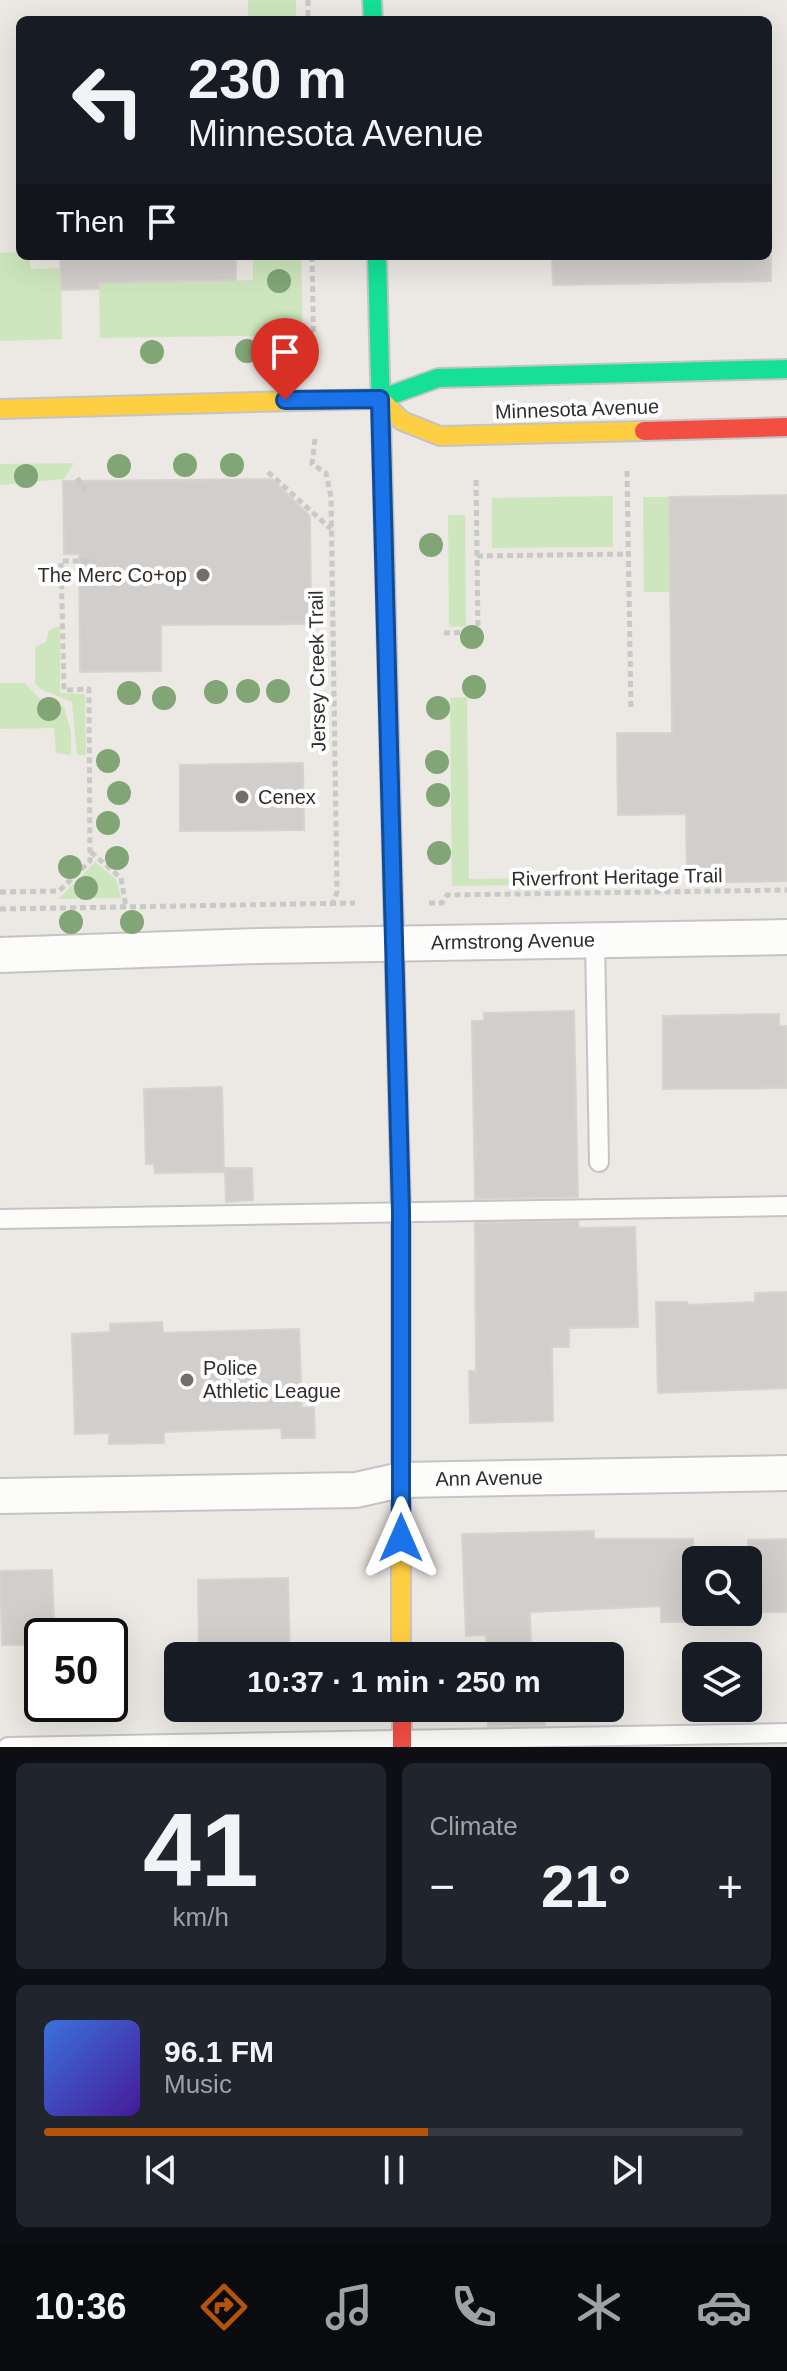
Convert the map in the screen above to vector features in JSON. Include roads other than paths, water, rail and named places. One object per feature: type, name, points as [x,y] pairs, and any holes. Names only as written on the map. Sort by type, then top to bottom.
[{"type":"main road","points":[[377,260],[401,1212],[401,1642]]},
{"type":"main road","name":"Minnesota Avenue","points":[[0,409],[380,399],[438,378],[787,369]]},
{"type":"main road","name":"Minnesota Avenue","points":[[380,399],[402,421],[440,436],[787,427]]},
{"type":"main road","points":[[402,1722],[402,1743]]},
{"type":"street","name":"Armstrong Avenue","points":[[0,955],[396,943],[787,937]]},
{"type":"street","name":"Ann Avenue","points":[[0,1496],[356,1490],[401,1480],[787,1473]]},
{"type":"lane","points":[[595,940],[599,1162]]},
{"type":"lane","points":[[0,1219],[787,1206]]},
{"type":"lane","points":[[8,1747],[402,1743],[787,1733]]},
{"type":"place","name":"The Merc Co+op","points":[[203,575]]},
{"type":"place","name":"Cenex","points":[[242,797]]},
{"type":"place","name":"Police Athletic League","points":[[187,1380]]}]
